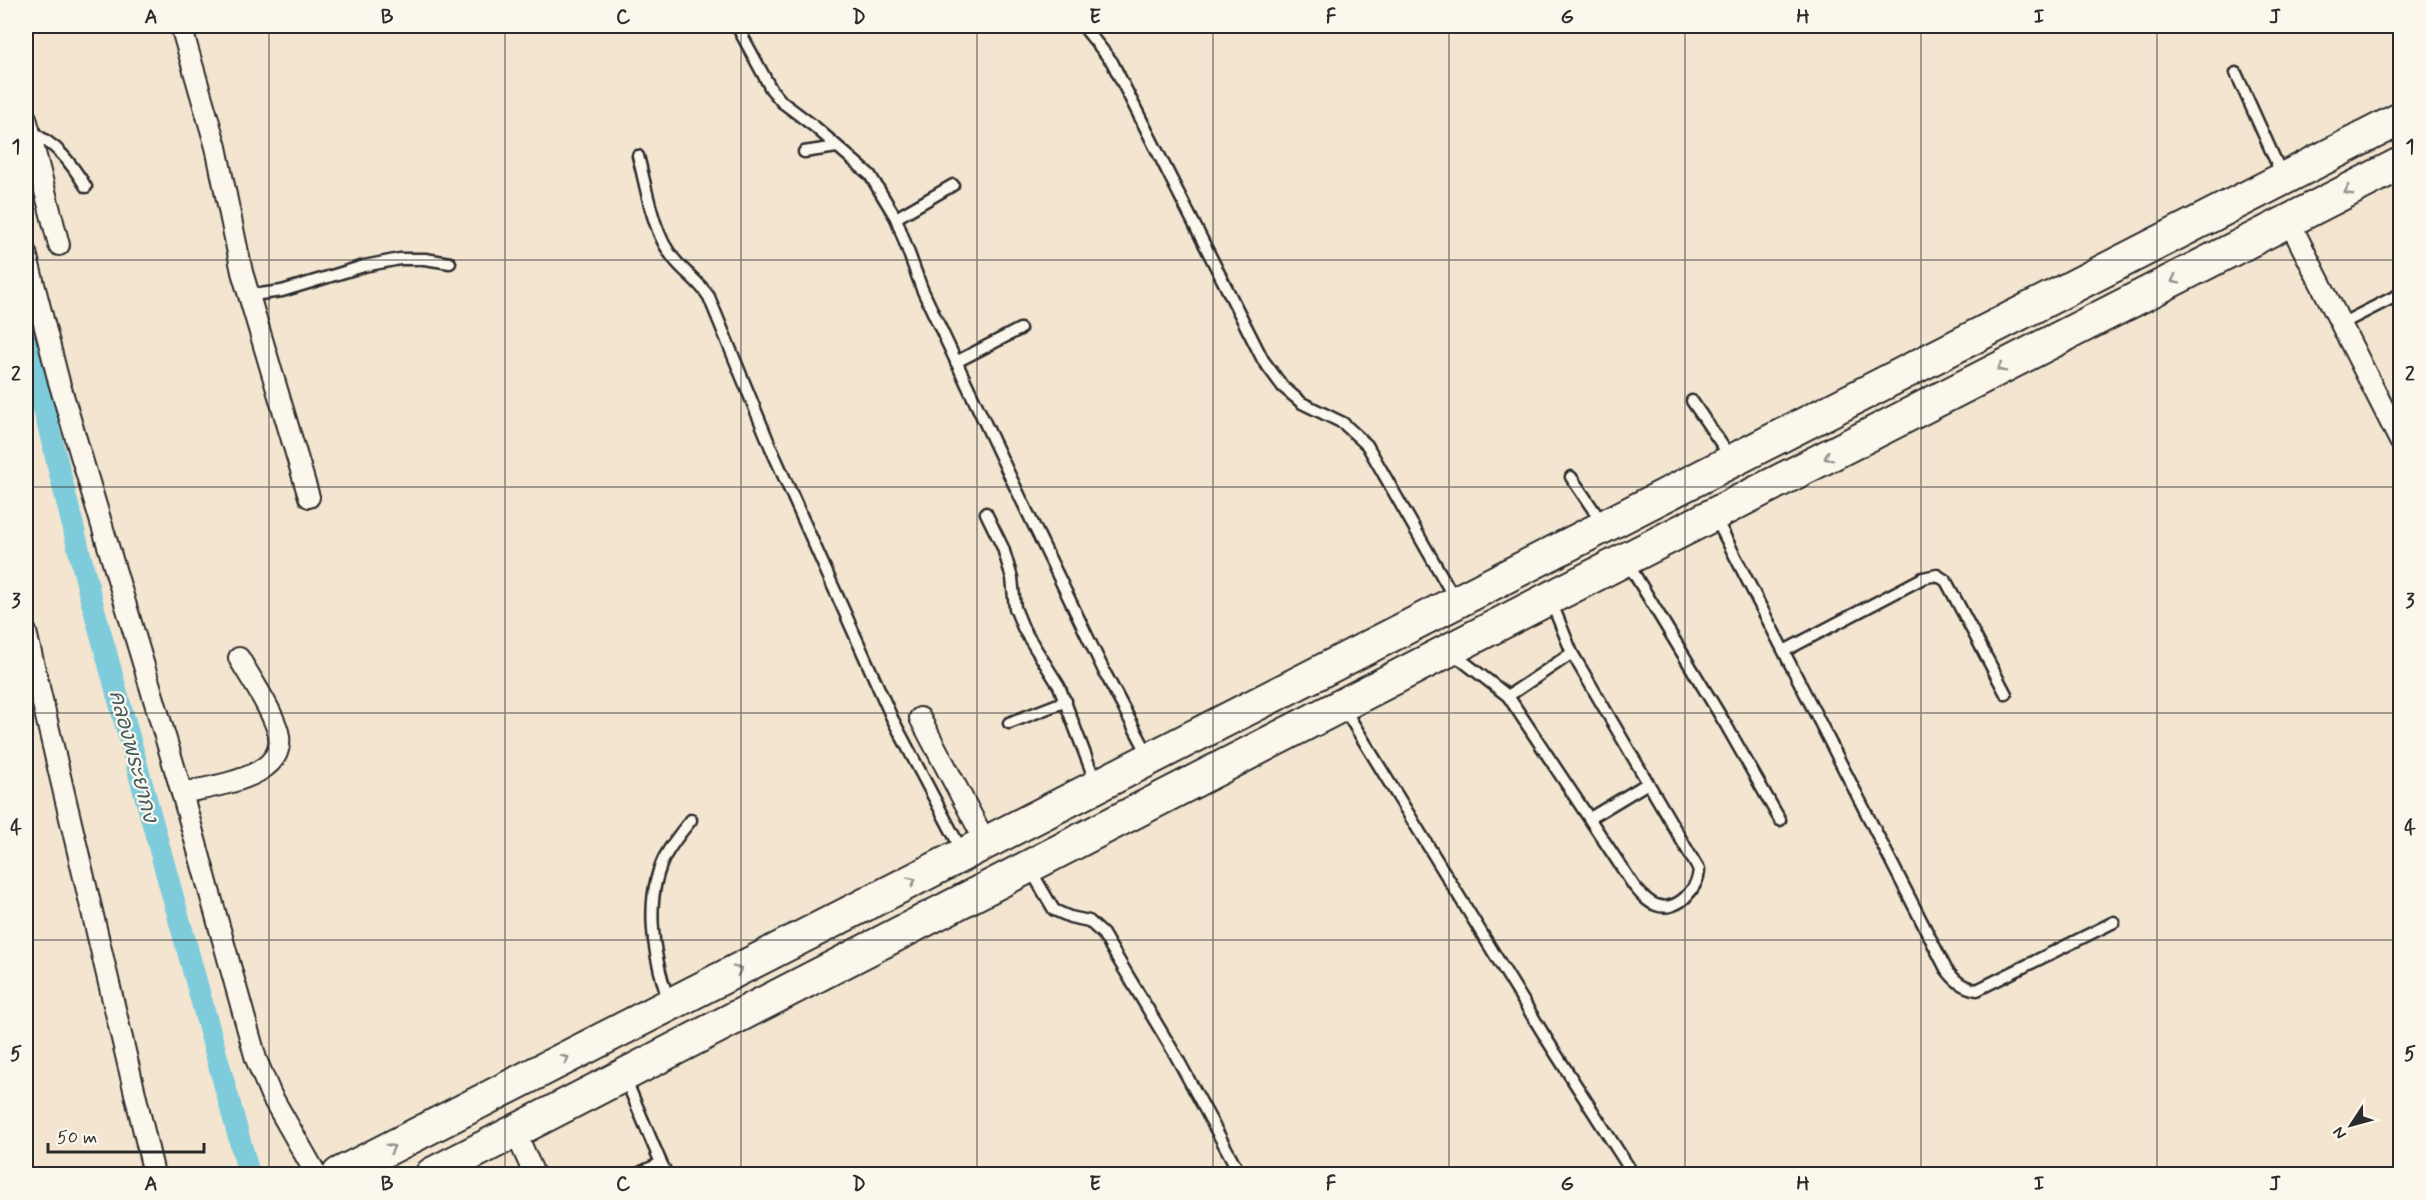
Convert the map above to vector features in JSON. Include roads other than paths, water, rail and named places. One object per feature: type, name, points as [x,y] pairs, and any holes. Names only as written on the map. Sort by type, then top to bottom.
[{"type":"main road","points":[[339,1174],[2400,118]]},
{"type":"main road","points":[[432,1174],[1230,762],[1343,707],[1550,598],[2400,164]]},
{"type":"main road","points":[[1210,728],[1230,762]]},
{"type":"street","points":[[181,26],[216,147],[247,288],[309,497]]},
{"type":"street","points":[[27,125],[59,245]]},
{"type":"street","points":[[2289,221],[2400,441]]},
{"type":"street","points":[[26,253],[65,405],[182,793],[256,1059],[272,1095],[316,1174]]},
{"type":"street","points":[[26,632],[154,1174]]},
{"type":"street","points":[[182,793],[242,779],[260,771],[277,757],[280,745],[276,724],[239,658]]},
{"type":"street","points":[[921,718],[975,848]]},
{"type":"street","points":[[515,1131],[534,1174]]},
{"type":"lane","points":[[737,26],[776,96],[870,175],[896,218],[922,289],[1046,554],[1150,759]]},
{"type":"lane","points":[[1083,26],[1112,62],[1263,360],[1289,392],[1302,403],[1343,423],[1367,445],[1456,602]]},
{"type":"lane","points":[[2236,74],[2283,178]]},
{"type":"lane","points":[[27,125],[54,145],[70,162],[86,187]]},
{"type":"lane","points":[[804,152],[837,147]]},
{"type":"lane","points":[[638,156],[657,225],[666,245],[674,259],[702,286],[709,297],[771,448],[888,708],[975,848]]},
{"type":"lane","points":[[896,218],[953,185]]},
{"type":"lane","points":[[247,288],[260,294],[282,291],[364,266],[400,259],[425,259],[450,263]]},
{"type":"lane","points":[[2341,324],[2400,294]]},
{"type":"lane","points":[[956,362],[1020,329]]},
{"type":"lane","points":[[1692,401],[1733,461]]},
{"type":"lane","points":[[1571,477],[1604,527]]},
{"type":"lane","points":[[986,513],[1003,548],[1012,578],[1015,608],[1024,630],[1055,678],[1066,701],[1098,786]]},
{"type":"lane","points":[[1714,515],[1946,969],[1955,981],[1966,988],[1977,990],[2114,922]]},
{"type":"lane","points":[[1626,560],[1726,725],[1780,820]]},
{"type":"lane","points":[[1784,651],[1923,578],[1937,575],[1946,581],[2006,694]]},
{"type":"lane","points":[[1450,651],[1508,696],[1634,886],[1644,897],[1657,905],[1668,907],[1682,900],[1694,890],[1699,881],[1699,870],[1572,653],[1550,598]]},
{"type":"lane","points":[[1508,696],[1572,653]]},
{"type":"lane","points":[[1009,723],[1066,701]]},
{"type":"lane","points":[[1343,707],[1549,1043],[1633,1174]]},
{"type":"lane","points":[[1590,818],[1648,783]]},
{"type":"lane","points":[[670,1005],[657,966],[654,905],[658,874],[665,856],[691,820]]},
{"type":"lane","points":[[1028,866],[1054,910],[1070,917],[1089,921],[1103,934],[1176,1056],[1240,1174]]},
{"type":"lane","points":[[624,1075],[667,1174]]},
{"type":"lane","points":[[637,1174],[661,1163]]},
{"type":"waterway","name":"คลองพระยากง","points":[[26,336],[89,591],[249,1174]]}]
